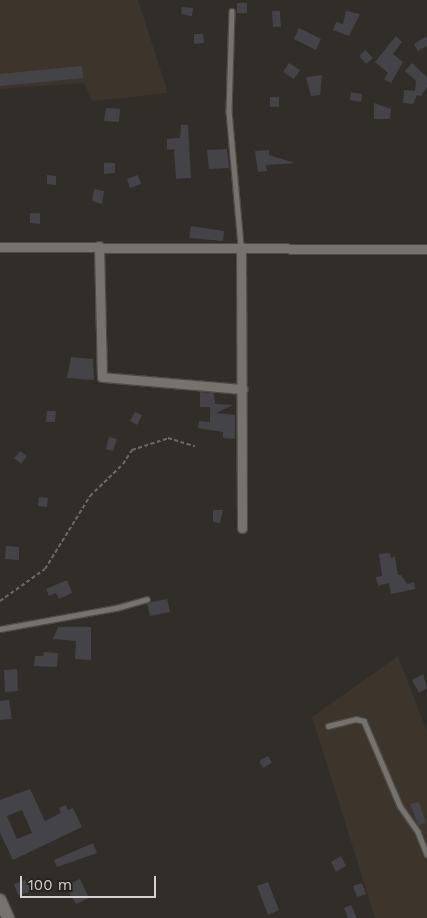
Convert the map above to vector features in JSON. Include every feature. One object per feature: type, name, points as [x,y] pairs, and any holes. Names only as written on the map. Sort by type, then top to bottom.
[{"type":"main road","points":[[0,900],[8,918]]},
{"type":"street","points":[[99,246],[102,377],[242,390]]},
{"type":"street","points":[[0,247],[427,249]]},
{"type":"street","points":[[241,247],[242,528]]},
{"type":"lane","points":[[232,11],[229,111],[241,247]]},
{"type":"lane","points":[[0,630],[116,608],[147,599]]},
{"type":"lane","points":[[328,726],[356,719],[364,721],[400,806],[418,832],[427,854]]},
{"type":"path","points":[[0,601],[45,568],[96,488],[123,464],[132,450],[168,438],[195,446]]},
{"type":"shaded area","points":[[0,0],[138,0],[168,93],[92,101],[84,83],[0,89]]},
{"type":"shaded area","points":[[398,656],[427,732],[427,918],[375,918],[312,717]]},
{"type":"building","points":[[237,3],[247,3],[247,13],[237,13]]},
{"type":"building","points":[[182,7],[193,8],[192,16],[181,14]]},
{"type":"building","points":[[272,11],[280,11],[281,27],[273,27]]},
{"type":"building","points":[[346,11],[360,14],[349,36],[333,30],[336,22],[343,24]]},
{"type":"building","points":[[299,28],[321,39],[316,50],[294,39]]},
{"type":"building","points":[[194,34],[203,34],[204,43],[194,44]]},
{"type":"building","points":[[396,36],[402,42],[393,54],[403,62],[391,83],[384,79],[388,73],[375,62]]},
{"type":"building","points":[[427,36],[427,46],[418,51],[414,44]]},
{"type":"building","points":[[365,50],[373,58],[366,64],[359,56]]},
{"type":"building","points":[[289,63],[300,70],[294,79],[283,72]]},
{"type":"building","points":[[412,63],[427,77],[427,87],[421,96],[417,95],[413,104],[403,103],[404,90],[415,91],[416,81],[405,71]]},
{"type":"building","points":[[82,66],[83,78],[0,86],[0,74]]},
{"type":"building","points":[[322,75],[320,95],[311,96],[306,77]]},
{"type":"building","points":[[351,92],[362,94],[361,102],[350,100]]},
{"type":"building","points":[[270,97],[279,97],[279,107],[270,107]]},
{"type":"building","points":[[374,103],[391,109],[390,119],[374,119]]},
{"type":"building","points":[[106,108],[120,109],[119,122],[104,121]]},
{"type":"building","points":[[181,125],[188,125],[191,178],[176,179],[174,149],[167,150],[167,139],[180,138]]},
{"type":"building","points":[[227,149],[229,168],[209,169],[207,150]]},
{"type":"building","points":[[269,150],[269,155],[295,163],[266,165],[267,171],[258,172],[255,151]]},
{"type":"building","points":[[104,163],[115,163],[115,173],[104,174]]},
{"type":"building","points":[[47,175],[56,176],[56,185],[47,184]]},
{"type":"building","points":[[138,175],[141,184],[130,188],[127,179]]},
{"type":"building","points":[[94,189],[104,191],[102,204],[92,201]]},
{"type":"building","points":[[30,213],[40,213],[40,224],[30,223]]},
{"type":"building","points":[[191,226],[224,231],[223,241],[189,238]]},
{"type":"building","points":[[71,357],[93,359],[94,380],[67,378]]},
{"type":"building","points":[[200,392],[214,393],[215,404],[233,405],[216,413],[235,415],[235,439],[223,438],[223,432],[198,428],[199,421],[210,422],[210,407],[200,407]]},
{"type":"building","points":[[47,411],[56,411],[55,422],[46,422]]},
{"type":"building","points":[[135,412],[142,415],[137,425],[130,421]]},
{"type":"building","points":[[109,437],[117,439],[113,451],[106,449]]},
{"type":"building","points":[[20,451],[27,456],[21,464],[14,458]]},
{"type":"building","points":[[39,497],[48,498],[47,507],[38,506]]},
{"type":"building","points":[[213,510],[223,510],[220,523],[213,522]]},
{"type":"building","points":[[6,546],[19,547],[19,560],[5,559]]},
{"type":"building","points":[[390,553],[391,558],[395,557],[398,575],[401,575],[407,584],[414,582],[415,589],[391,594],[389,583],[378,586],[376,577],[382,576],[379,554]]},
{"type":"building","points":[[67,580],[72,593],[59,599],[56,593],[49,596],[46,589]]},
{"type":"building","points":[[167,599],[170,612],[150,616],[147,603]]},
{"type":"building","points":[[58,627],[91,627],[91,660],[75,659],[76,641],[53,639]]},
{"type":"building","points":[[44,652],[58,653],[57,667],[34,666],[35,656],[43,656]]},
{"type":"building","points":[[17,669],[18,691],[5,692],[4,670]]},
{"type":"building","points":[[423,674],[427,688],[419,693],[412,680]]},
{"type":"building","points":[[9,700],[12,719],[0,720],[0,701]]},
{"type":"building","points":[[268,756],[272,763],[263,768],[259,761]]},
{"type":"building","points":[[30,789],[45,821],[61,813],[59,808],[66,805],[68,810],[73,808],[82,827],[13,860],[0,833],[0,800]],"holes":[[[22,810],[32,833],[17,839],[7,816]]]},
{"type":"building","points":[[419,802],[426,823],[418,825],[410,804]]},
{"type":"building","points":[[93,843],[97,853],[57,867],[54,860]]},
{"type":"building","points":[[341,856],[346,866],[336,872],[331,862]]},
{"type":"building","points":[[34,877],[39,890],[18,895],[14,884]]},
{"type":"building","points":[[80,879],[89,898],[76,904],[69,893],[72,891],[69,884]]},
{"type":"building","points":[[268,882],[279,910],[268,915],[257,886]]},
{"type":"building","points":[[362,883],[366,894],[357,897],[353,886]]},
{"type":"building","points":[[351,905],[357,918],[348,918],[344,908]]}]
